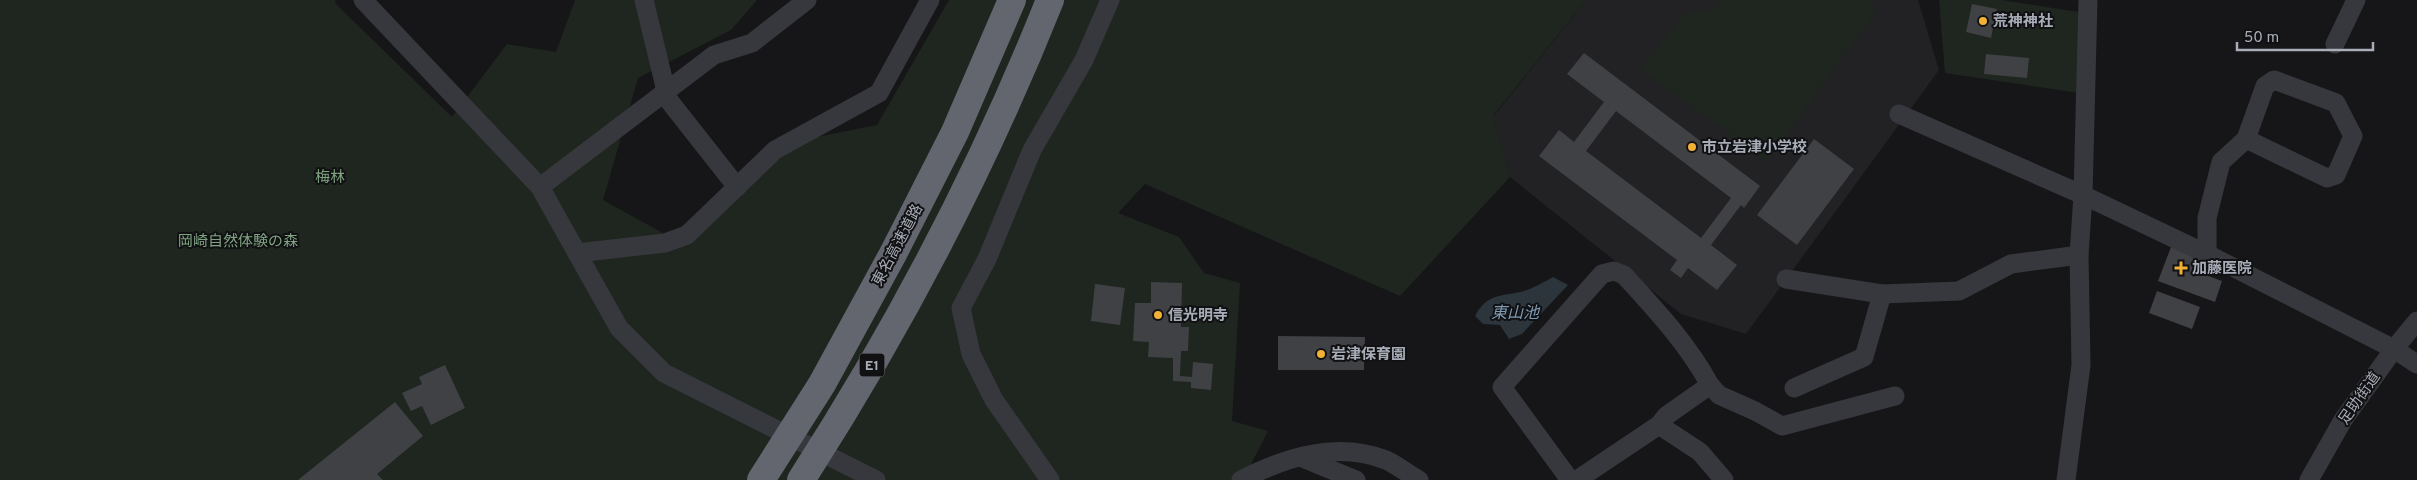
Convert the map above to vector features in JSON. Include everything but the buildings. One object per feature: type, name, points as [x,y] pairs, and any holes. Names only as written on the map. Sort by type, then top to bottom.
[{"type":"highway","name":"東名高速道路","points":[[761,480],[822,384],[894,252],[956,132],[1012,0]]},
{"type":"highway","name":"E1","points":[[801,480],[902,315],[1013,87],[1050,0]]},
{"type":"street","points":[[363,0],[540,187],[619,328],[664,373],[876,480]]},
{"type":"street","points":[[644,0],[665,92],[738,186]]},
{"type":"street","points":[[577,253],[665,243],[687,235],[775,150],[879,93],[930,0]]},
{"type":"street","points":[[1050,480],[994,400],[971,354],[961,308],[987,259],[1032,150],[1084,60],[1110,0]]},
{"type":"street","points":[[2066,480],[2081,365],[2079,255],[2083,194],[2088,0]]},
{"type":"street","points":[[2335,44],[2356,0]]},
{"type":"street","points":[[540,187],[714,55],[752,43],[803,1]]},
{"type":"street","points":[[2207,254],[2207,218],[2221,162],[2246,139],[2265,86],[2274,80],[2336,103],[2352,136],[2336,175],[2327,178],[2246,139]]},
{"type":"street","points":[[1900,114],[2083,194],[2207,254],[2394,349],[2417,364]]},
{"type":"street","points":[[1786,279],[1882,294],[1959,291],[2011,264],[2079,255]]},
{"type":"street","points":[[1570,480],[1502,386],[1602,274],[1614,271],[1624,275],[1672,327],[1698,363],[1710,385],[1719,395],[1755,411],[1782,426],[1895,396]]},
{"type":"street","points":[[1794,388],[1864,357],[1882,294]]},
{"type":"street","name":"足助街道","points":[[2309,480],[2344,420],[2394,349],[2417,321]]},
{"type":"street","points":[[1577,480],[1659,425],[1666,416],[1710,385]]},
{"type":"street","points":[[1659,425],[1700,452],[1724,480]]},
{"type":"street","points":[[1241,480],[1274,464],[1298,456],[1339,450],[1386,460],[1419,480]]},
{"type":"street","points":[[1298,456],[1356,480]]},
{"type":"shaded area","name":"市立岩津小学校","points":[[1586,0],[1918,0],[1939,70],[1746,334],[1681,314],[1510,177],[1493,117]]},
{"type":"green space","name":"岡崎自然体験の森","points":[[0,0],[335,0],[336,4],[452,117],[507,44],[556,52],[575,0],[757,0],[731,30],[638,78],[603,200],[670,237],[771,146],[877,125],[949,0],[1586,0],[1493,116],[1510,177],[1400,296],[1145,184],[1118,213],[1179,237],[1204,273],[1240,283],[1232,421],[1268,431],[1243,480],[0,480]]},
{"type":"green space","points":[[1722,0],[1871,0],[1875,13],[1767,161],[1640,69],[1685,14],[1713,9]]},
{"type":"green space","points":[[1939,0],[2001,0],[2085,13],[2079,93],[1945,73]]},
{"type":"water","name":"東山池","points":[[1553,277],[1568,285],[1522,334],[1509,339],[1500,325],[1483,324],[1475,316],[1480,308],[1490,299],[1528,290]]},
{"type":"place","name":"荒神神社","points":[[1983,21]]},
{"type":"place","name":"市立岩津小学校","points":[[1692,147]]},
{"type":"place","name":"加藤医院","points":[[2181,268]]},
{"type":"place","name":"信光明寺","points":[[1158,315]]},
{"type":"place","name":"岩津保育園","points":[[1321,354]]},
{"type":"park label","name":"梅林","points":[[330,177]]}]
